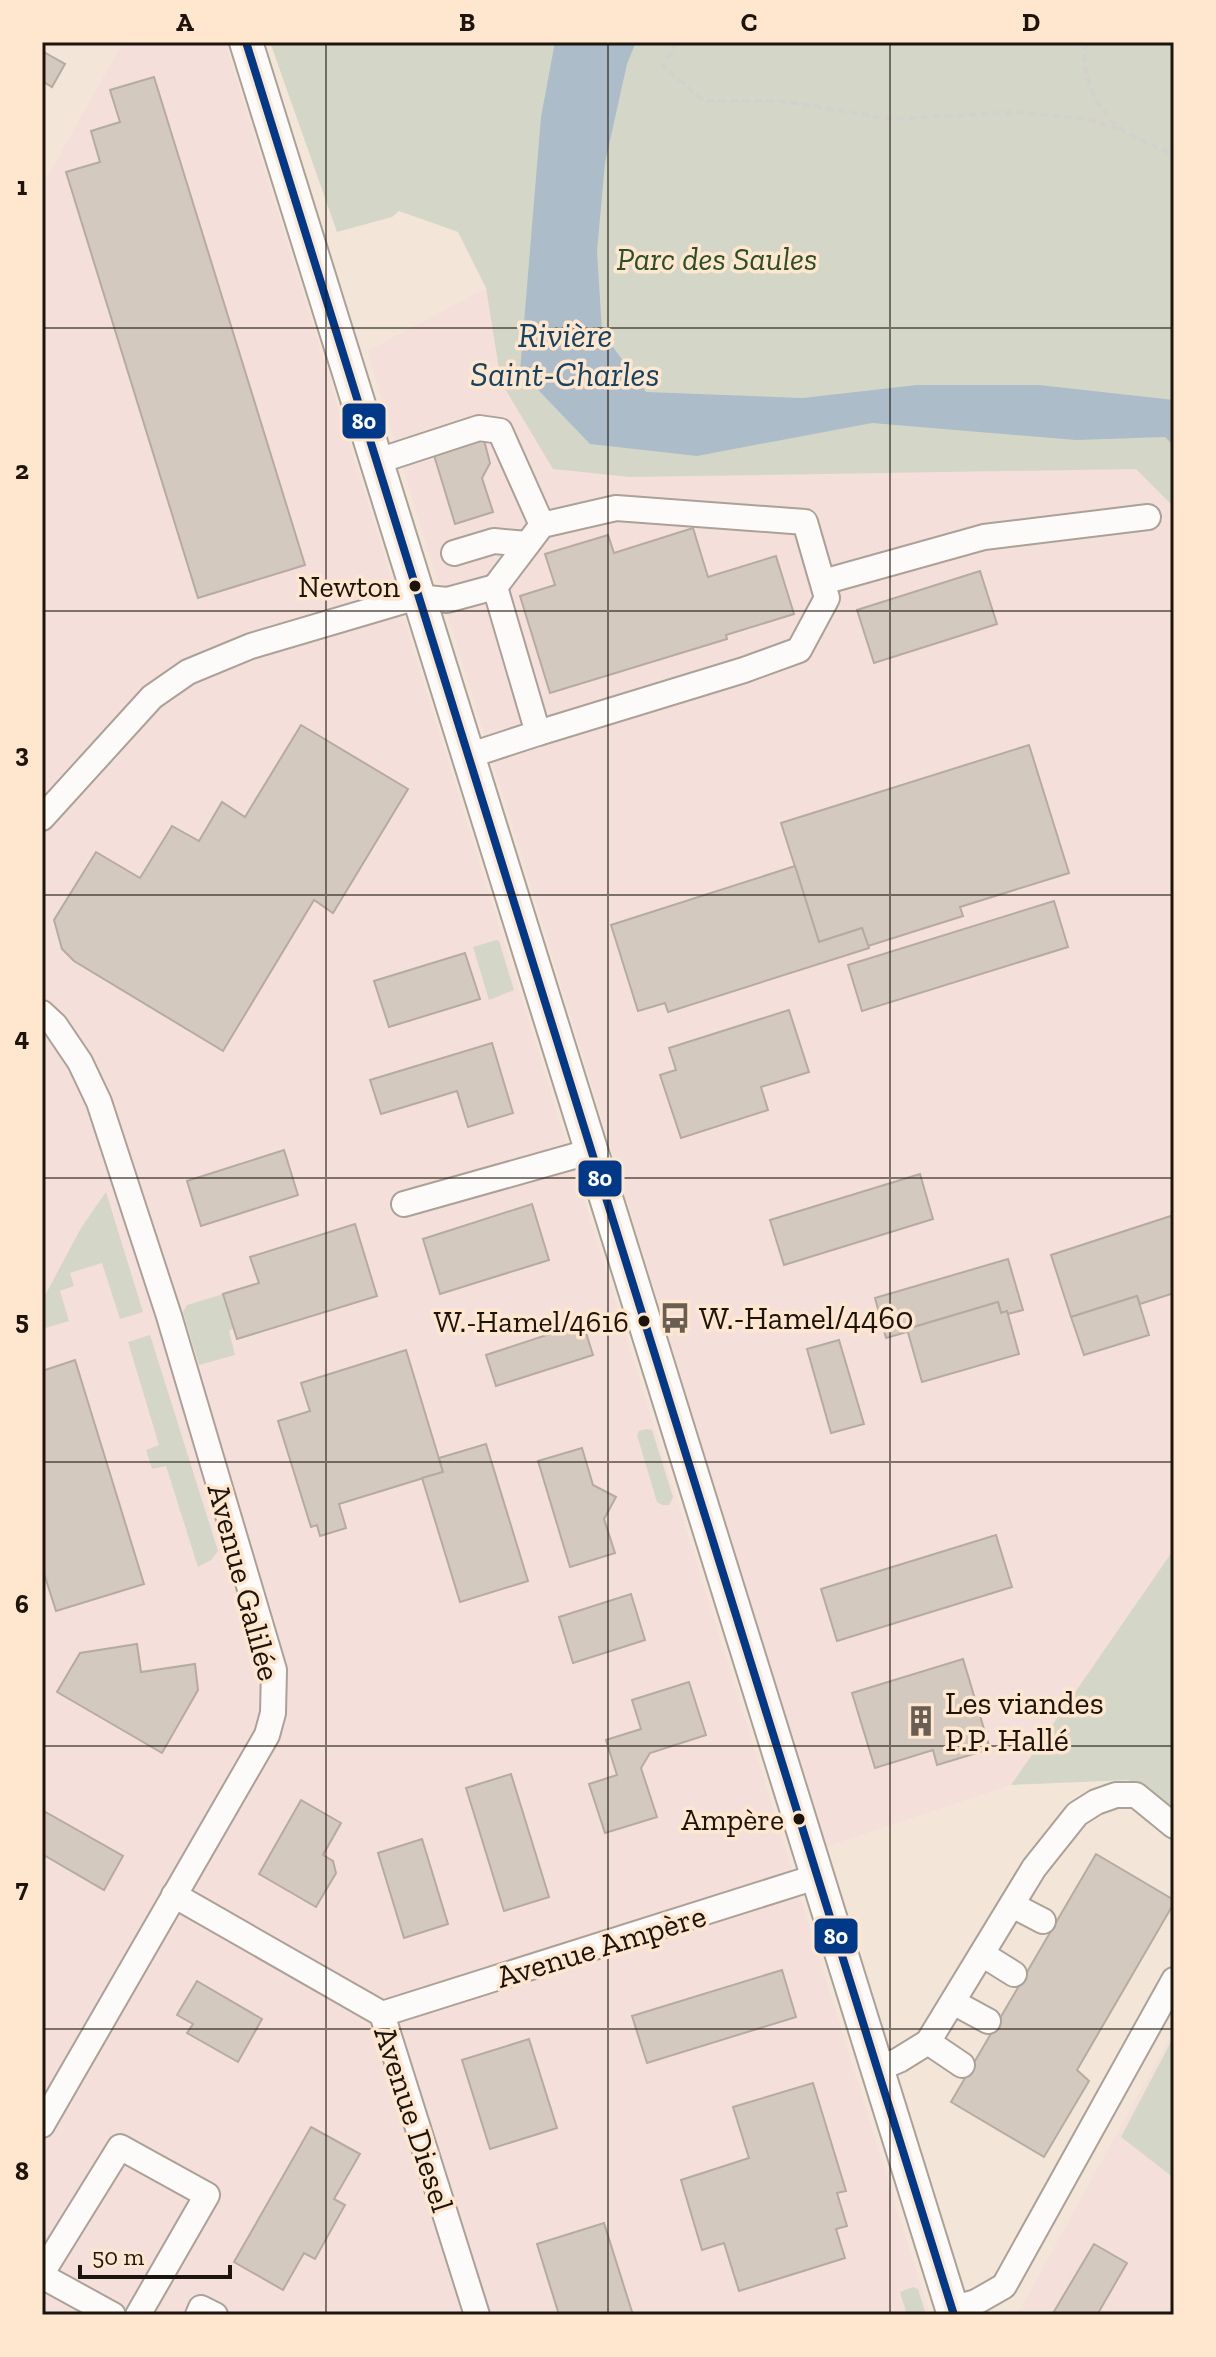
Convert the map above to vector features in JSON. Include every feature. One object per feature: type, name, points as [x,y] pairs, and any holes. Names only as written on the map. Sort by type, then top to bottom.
[{"type":"main road","points":[[246,42],[953,2312]]},
{"type":"street","points":[[375,462],[479,428],[500,431],[535,534]]},
{"type":"street","points":[[454,553],[494,541],[535,534],[616,508],[805,522],[827,598],[799,650],[468,756]]},
{"type":"street","points":[[823,582],[984,537],[1148,517]]},
{"type":"street","points":[[42,818],[152,697],[188,672],[251,646],[417,597],[447,600],[495,587],[535,534]]},
{"type":"street","points":[[495,587],[538,733]]},
{"type":"street","name":"Avenue Galilée","points":[[42,1013],[55,1025],[80,1062],[99,1102],[169,1316],[274,1670],[273,1713],[267,1735],[42,2125]]},
{"type":"street","points":[[404,1204],[592,1151]]},
{"type":"street","points":[[878,2069],[928,2042],[1034,1868],[1077,1814],[1096,1802],[1116,1795],[1136,1795],[1174,1826]]},
{"type":"street","name":"Avenue Ampère","points":[[382,2014],[819,1876]]},
{"type":"street","name":"Avenue Diesel","points":[[174,1895],[382,2014],[477,2315]]},
{"type":"street","points":[[1012,1905],[1043,1921]]},
{"type":"street","points":[[982,1954],[1014,1974]]},
{"type":"street","points":[[953,2312],[1004,2286],[1174,1980]]},
{"type":"street","points":[[953,2002],[988,2021]]},
{"type":"street","points":[[928,2042],[962,2065]]},
{"type":"street","points":[[113,2315],[85,2308],[42,2274],[120,2147],[207,2195],[138,2315]]},
{"type":"street","points":[[198,2315],[201,2308],[215,2315]]},
{"type":"path","points":[[677,42],[663,66],[704,101],[781,101],[892,119],[1019,112],[1087,119],[1123,130],[1174,155]]},
{"type":"path","points":[[1086,42],[1087,81],[1103,111],[1123,130]]},
{"type":"shaded area","points":[[123,42],[225,42],[930,2315],[42,2315],[42,186]]},
{"type":"shaded area","points":[[486,288],[501,382],[902,470],[1136,469],[1174,507],[1174,1549],[1011,1785],[825,1847],[367,351]]},
{"type":"shaded area","points":[[1174,2030],[1174,2036],[1121,2137],[1174,2178],[1174,2315],[1017,2315]]},
{"type":"green space","name":"Parc des Saules","points":[[270,42],[1174,42],[1174,507],[1136,469],[630,477],[553,469],[501,382],[486,288],[458,232],[399,211],[392,217],[337,232]]},
{"type":"green space","points":[[499,941],[514,990],[489,1000],[473,947]]},
{"type":"green space","points":[[106,1192],[143,1312],[120,1319],[102,1263],[70,1273],[74,1286],[60,1291],[69,1321],[42,1329],[42,1301],[81,1228]]},
{"type":"green space","points":[[223,1294],[234,1328],[229,1331],[235,1355],[199,1365],[183,1312],[187,1305]]},
{"type":"green space","points":[[150,1335],[218,1551],[211,1560],[198,1567],[166,1466],[152,1469],[146,1450],[159,1445],[128,1342]]},
{"type":"green space","points":[[652,1430],[673,1497],[669,1505],[657,1502],[637,1435],[639,1431]]},
{"type":"green space","points":[[1174,1549],[1174,1828],[1129,1780],[1011,1785]]},
{"type":"green space","points":[[1174,2036],[1174,2178],[1121,2137]]},
{"type":"green space","points":[[913,2287],[918,2289],[926,2315],[907,2315],[900,2292]]},
{"type":"water","name":"Rivière Saint-Charles","points":[[555,42],[636,42],[627,64],[605,163],[597,251],[602,332],[646,392],[803,398],[917,385],[1039,385],[1174,400],[1174,446],[1165,437],[1076,440],[872,423],[697,456],[590,444],[520,371],[541,117]]},
{"type":"building","points":[[42,51],[65,64],[52,87],[42,81]]},
{"type":"building","points":[[154,77],[305,565],[198,598],[66,172],[100,162],[91,131],[120,122],[110,90]]},
{"type":"building","points":[[483,436],[490,463],[482,478],[493,512],[455,524],[433,452]]},
{"type":"building","points":[[693,528],[708,577],[776,556],[794,614],[726,635],[727,639],[550,693],[520,596],[555,585],[545,554],[608,535],[614,553]]},
{"type":"building","points":[[980,571],[997,624],[874,663],[857,610]]},
{"type":"building","points":[[301,725],[408,789],[333,913],[314,900],[223,1051],[74,961],[62,949],[54,920],[96,852],[140,878],[172,826],[199,841],[222,802],[245,817]]},
{"type":"building","points":[[1029,745],[1069,873],[960,907],[963,916],[868,946],[862,928],[819,942],[781,823]]},
{"type":"building","points":[[795,866],[819,942],[862,928],[869,948],[668,1012],[665,1003],[638,1011],[611,925]]},
{"type":"building","points":[[1054,901],[1068,947],[862,1011],[848,965]]},
{"type":"building","points":[[465,953],[480,999],[389,1027],[374,981]]},
{"type":"building","points":[[789,1010],[809,1072],[761,1087],[768,1110],[681,1138],[660,1075],[676,1070],[669,1048]]},
{"type":"building","points":[[492,1043],[513,1113],[468,1127],[457,1091],[381,1114],[370,1080]]},
{"type":"building","points":[[284,1150],[298,1195],[201,1226],[187,1181]]},
{"type":"building","points":[[920,1174],[933,1219],[784,1265],[770,1220]]},
{"type":"building","points":[[532,1204],[549,1260],[440,1294],[423,1239]]},
{"type":"building","points":[[1174,1215],[1174,1293],[1140,1304],[1137,1296],[1071,1317],[1051,1255]]},
{"type":"building","points":[[355,1224],[377,1296],[237,1339],[223,1294],[259,1283],[250,1257]]},
{"type":"building","points":[[1008,1259],[1023,1310],[1001,1313],[998,1302],[886,1338],[875,1298]]},
{"type":"building","points":[[1137,1296],[1149,1335],[1084,1355],[1071,1317]]},
{"type":"building","points":[[998,1302],[1001,1313],[1007,1311],[1019,1354],[922,1382],[907,1329]]},
{"type":"building","points":[[583,1323],[593,1355],[496,1386],[486,1355]]},
{"type":"building","points":[[839,1340],[864,1424],[831,1433],[807,1349]]},
{"type":"building","points":[[406,1350],[443,1472],[339,1504],[346,1528],[320,1536],[317,1525],[311,1527],[278,1421],[310,1411],[301,1383]]},
{"type":"building","points":[[75,1360],[144,1584],[56,1611],[42,1567],[42,1371]]},
{"type":"building","points":[[486,1444],[528,1581],[460,1602],[422,1478],[443,1472],[439,1458]]},
{"type":"building","points":[[582,1448],[593,1485],[616,1497],[604,1519],[615,1553],[570,1567],[538,1461]]},
{"type":"building","points":[[996,1535],[1012,1587],[837,1641],[821,1589]]},
{"type":"building","points":[[631,1594],[645,1640],[573,1663],[559,1617]]},
{"type":"building","points":[[137,1644],[141,1672],[195,1664],[198,1690],[162,1753],[57,1692],[80,1653]]},
{"type":"building","name":"Les viandes P.P. Hallé","points":[[963,1659],[990,1749],[937,1765],[933,1750],[875,1768],[852,1693]]},
{"type":"building","points":[[689,1682],[706,1735],[650,1753],[641,1768],[657,1817],[605,1833],[589,1784],[617,1775],[606,1740],[641,1729],[632,1700]]},
{"type":"building","points":[[511,1774],[549,1897],[504,1911],[466,1788]]},
{"type":"building","points":[[301,1800],[341,1823],[323,1855],[333,1861],[336,1873],[316,1907],[259,1874]]},
{"type":"building","points":[[42,1810],[123,1856],[104,1890],[42,1854]]},
{"type":"building","points":[[422,1839],[448,1924],[404,1938],[378,1853]]},
{"type":"building","points":[[1096,1854],[1174,1900],[1174,1903],[1077,2070],[1089,2081],[1044,2157],[951,2102]]},
{"type":"building","points":[[782,1970],[796,2017],[647,2063],[632,2016]]},
{"type":"building","points":[[197,1981],[262,2019],[238,2062],[187,2033],[193,2024],[177,2015]]},
{"type":"building","points":[[529,2039],[557,2128],[490,2149],[462,2060]]},
{"type":"building","points":[[813,2083],[846,2191],[837,2193],[847,2226],[836,2229],[845,2258],[739,2291],[724,2243],[702,2250],[681,2180],[749,2158],[733,2107]]},
{"type":"building","points":[[311,2127],[360,2154],[334,2199],[345,2205],[315,2259],[304,2253],[283,2290],[234,2262]]},
{"type":"building","points":[[604,2223],[633,2315],[559,2315],[537,2244]]},
{"type":"building","points":[[1094,2244],[1127,2263],[1097,2315],[1052,2315]]},
{"type":"transit line","name":"80","points":[[246,42],[954,2315]]},
{"type":"place","name":"Newton","points":[[415,586]]},
{"type":"place","name":"W.-Hamel/4460","points":[[675,1318]]},
{"type":"place","name":"W.-Hamel/4616","points":[[644,1321]]},
{"type":"place","name":"Les viandes P.P. Hallé","points":[[921,1721]]},
{"type":"place","name":"Ampère","points":[[799,1819]]}]
